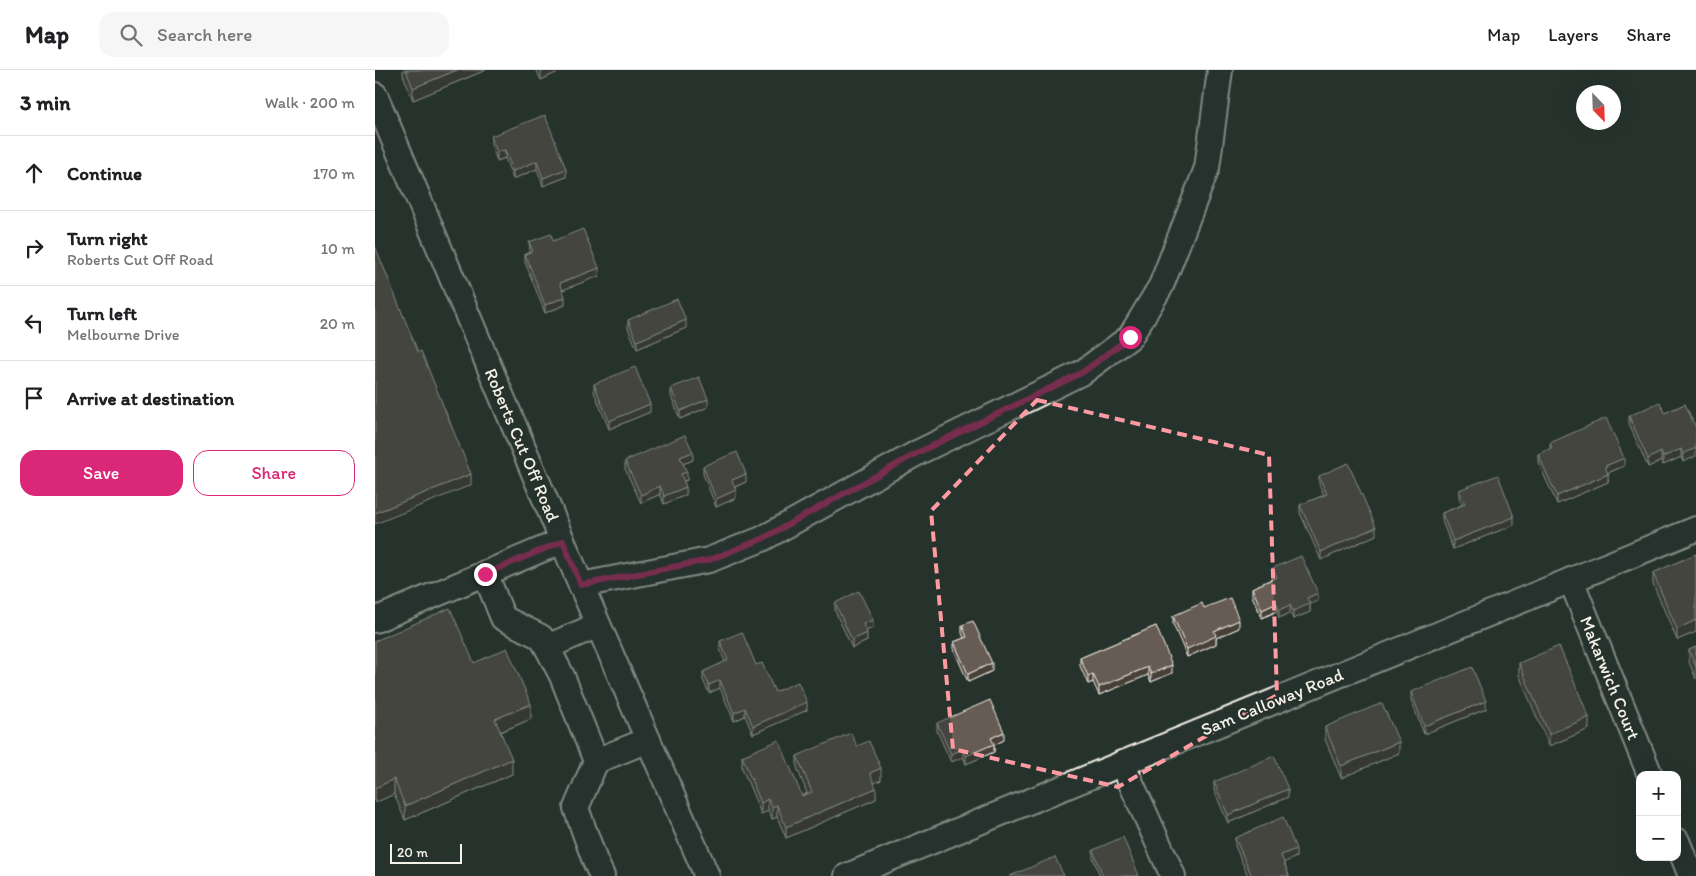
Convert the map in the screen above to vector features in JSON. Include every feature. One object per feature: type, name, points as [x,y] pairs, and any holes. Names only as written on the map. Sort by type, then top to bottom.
[{"type":"street","points":[[581,585],[709,560],[762,539],[919,452],[1083,372],[1130,337],[1161,286],[1207,168],[1220,70]]},
{"type":"street","name":"Roberts Cut Off Road","points":[[375,95],[581,585],[707,876]]},
{"type":"street","name":"Sam Calloway Road","points":[[847,876],[1696,529]]},
{"type":"street","points":[[375,620],[563,541]]},
{"type":"street","points":[[485,574],[503,618],[541,637],[547,647],[562,676],[596,761],[576,808],[602,876]]},
{"type":"street","name":"Makarwich Court","points":[[1571,580],[1648,771]]},
{"type":"street","points":[[547,647],[599,625]]},
{"type":"street","points":[[596,761],[648,740]]},
{"type":"street","points":[[1123,763],[1173,876]]},
{"type":"street","points":[[1681,851],[1691,876]]},
{"type":"highlighted area","points":[[1037,400],[1269,455],[1277,695],[1118,787],[953,749],[931,511]]},
{"type":"building","points":[[406,70],[457,70],[413,88]]},
{"type":"building","points":[[545,115],[566,169],[543,178],[537,161],[513,171],[505,150],[497,152],[491,136]]},
{"type":"building","points":[[583,229],[599,268],[560,283],[565,297],[545,305],[525,254],[533,251],[529,242],[551,234],[553,241]]},
{"type":"building","points":[[375,246],[418,352],[421,351],[471,474],[375,513]]},
{"type":"building","points":[[677,299],[686,320],[637,341],[628,320]]},
{"type":"building","points":[[635,367],[650,404],[609,421],[594,384]]},
{"type":"building","points":[[699,377],[708,399],[680,411],[671,388]]},
{"type":"building","points":[[1660,402],[1665,413],[1685,404],[1696,428],[1696,448],[1683,454],[1681,449],[1663,457],[1661,452],[1648,459],[1629,416]]},
{"type":"building","points":[[1606,418],[1624,458],[1605,466],[1608,474],[1557,496],[1538,454],[1552,448],[1550,443]]},
{"type":"building","points":[[685,435],[693,452],[680,457],[687,472],[681,474],[686,487],[664,496],[660,486],[641,495],[625,461]]},
{"type":"building","points":[[737,452],[746,474],[732,480],[736,490],[716,499],[703,466]]},
{"type":"building","points":[[1348,463],[1376,527],[1321,552],[1300,505],[1327,494],[1319,476]]},
{"type":"building","points":[[1498,475],[1514,517],[1453,541],[1442,513],[1465,504],[1459,490]]},
{"type":"building","points":[[1696,554],[1696,620],[1677,629],[1653,573]]},
{"type":"building","points":[[1301,556],[1318,593],[1307,598],[1310,604],[1293,611],[1290,605],[1279,610],[1277,603],[1262,610],[1252,588],[1277,577],[1273,568]]},
{"type":"building","points":[[859,591],[873,620],[863,624],[867,633],[852,640],[835,603]]},
{"type":"building","points":[[1230,598],[1239,620],[1214,631],[1216,636],[1187,649],[1173,616],[1202,603],[1204,608]]},
{"type":"building","points":[[450,608],[474,663],[507,648],[531,704],[495,719],[512,759],[405,806],[394,779],[375,788],[375,641]]},
{"type":"building","points":[[973,621],[992,663],[968,674],[954,642],[967,637],[962,625]]},
{"type":"building","points":[[1156,626],[1172,665],[1151,674],[1148,667],[1099,687],[1093,674],[1088,676],[1080,658]]},
{"type":"building","points":[[742,632],[756,665],[762,663],[775,692],[798,682],[807,702],[753,726],[745,708],[734,713],[720,680],[709,685],[703,672],[728,660],[720,641]]},
{"type":"building","points":[[1559,646],[1589,717],[1549,734],[1519,663]]},
{"type":"building","points":[[1696,647],[1696,667],[1689,650]]},
{"type":"building","points":[[1472,667],[1486,701],[1424,726],[1411,692]]},
{"type":"building","points":[[990,700],[1004,732],[991,738],[994,744],[966,756],[963,749],[951,754],[937,723]]},
{"type":"building","points":[[1382,703],[1399,742],[1341,766],[1325,727]]},
{"type":"building","points":[[851,733],[857,746],[869,741],[881,768],[870,773],[876,788],[786,827],[777,805],[772,807],[768,799],[761,803],[742,756],[779,740],[802,796],[812,792],[797,756]]},
{"type":"building","points":[[1274,756],[1288,789],[1228,815],[1214,782]]},
{"type":"building","points":[[1283,817],[1296,849],[1281,855],[1289,876],[1252,876],[1235,838]]},
{"type":"building","points":[[1123,837],[1139,876],[1103,876],[1093,850]]},
{"type":"building","points":[[1055,857],[1064,876],[1010,876]]},
{"type":"route","points":[[485,574],[563,541],[581,585],[709,560],[762,539],[919,452],[1083,372],[1130,337]]}]
